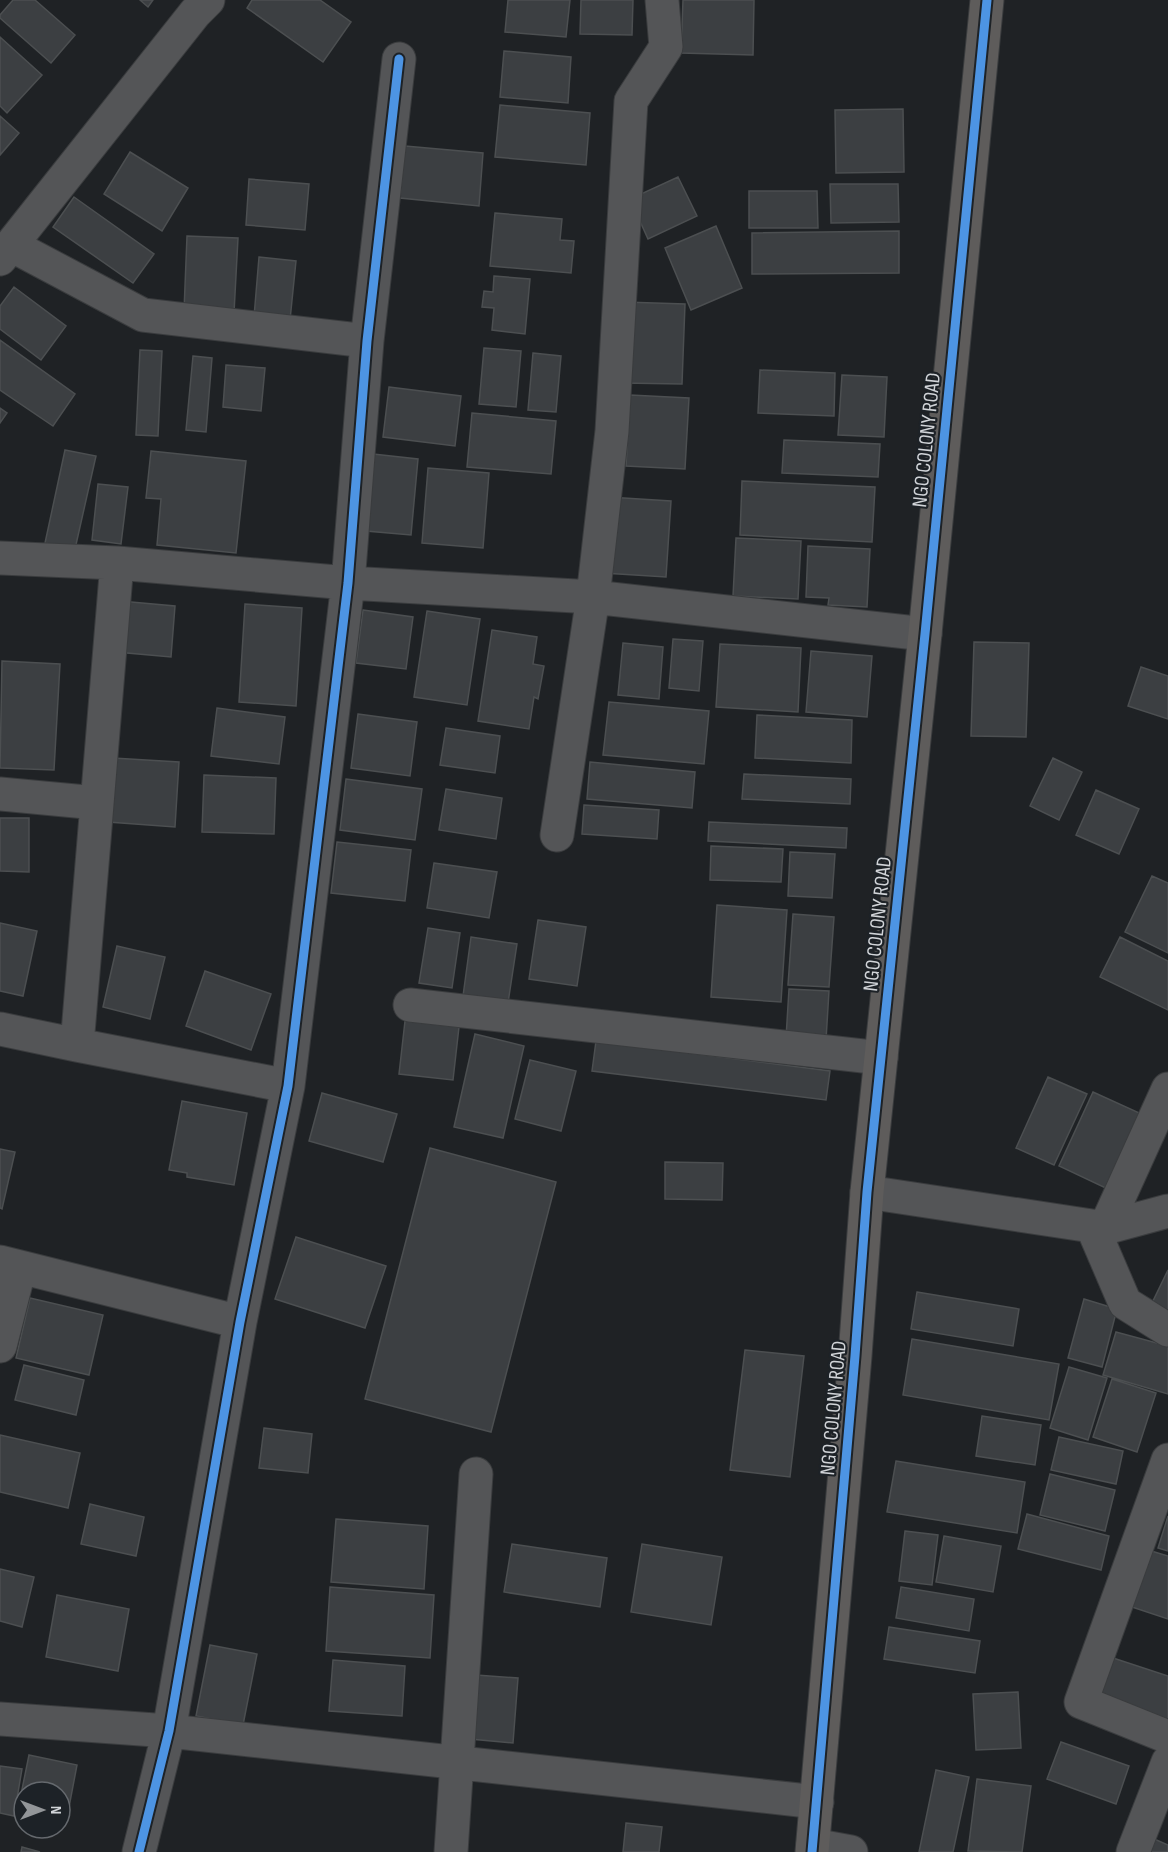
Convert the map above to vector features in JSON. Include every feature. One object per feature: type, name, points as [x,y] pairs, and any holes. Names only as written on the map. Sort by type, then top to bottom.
[{"type":"street","points":[[208,0],[195,13],[6,252],[143,315],[368,341]]},
{"type":"street","points":[[557,835],[593,597],[612,431],[631,101],[666,47],[662,0]]},
{"type":"street","name":"NGO COLONY ROAD","points":[[813,1848],[867,1192],[925,634],[987,0]]},
{"type":"street","points":[[139,1852],[169,1731],[240,1322],[288,1086],[348,583],[368,341],[399,59]]},
{"type":"street","points":[[0,558],[117,563],[348,583],[593,597],[925,634]]},
{"type":"street","points":[[77,1045],[117,563]]},
{"type":"street","points":[[0,794],[97,803]]},
{"type":"street","points":[[410,1005],[881,1058]]},
{"type":"street","points":[[0,1029],[288,1086]]},
{"type":"street","points":[[1168,1089],[1099,1227],[1125,1303],[1168,1330]]},
{"type":"street","points":[[867,1192],[1099,1227],[1168,1212]]},
{"type":"street","points":[[0,1346],[10,1265],[240,1322]]},
{"type":"street","points":[[1168,1460],[1081,1702],[1168,1737]]},
{"type":"street","points":[[451,1852],[476,1474]]},
{"type":"street","points":[[0,1719],[169,1731],[817,1802]]},
{"type":"street","points":[[1133,1852],[1168,1762]]},
{"type":"street","points":[[813,1848],[851,1852]]},
{"type":"building","points":[[13,0],[35,0],[75,35],[51,63],[0,18]]},
{"type":"building","points":[[140,0],[153,0],[148,7]]},
{"type":"building","points":[[252,0],[320,0],[351,22],[323,62],[247,8]]},
{"type":"building","points":[[508,0],[570,0],[566,37],[505,32]]},
{"type":"building","points":[[581,0],[633,0],[632,35],[580,34]]},
{"type":"building","points":[[683,0],[754,0],[753,55],[681,53]]},
{"type":"building","points":[[0,37],[42,75],[7,113],[0,106]]},
{"type":"building","points":[[504,51],[571,57],[568,103],[500,97]]},
{"type":"building","points":[[500,105],[590,113],[586,165],[495,157]]},
{"type":"building","points":[[903,109],[904,172],[836,173],[835,110]]},
{"type":"building","points":[[0,116],[19,133],[0,155]]},
{"type":"building","points":[[405,146],[483,153],[479,206],[400,198]]},
{"type":"building","points":[[130,152],[188,188],[162,231],[104,194]]},
{"type":"building","points":[[678,177],[697,216],[648,239],[630,199]]},
{"type":"building","points":[[249,179],[309,184],[305,230],[246,225]]},
{"type":"building","points":[[830,184],[898,184],[899,222],[831,223]]},
{"type":"building","points":[[749,191],[817,191],[818,228],[749,228]]},
{"type":"building","points":[[74,197],[154,254],[133,283],[53,227]]},
{"type":"building","points":[[495,213],[562,219],[560,240],[574,241],[571,273],[490,266]]},
{"type":"building","points":[[716,226],[742,288],[691,310],[665,248]]},
{"type":"building","points":[[899,231],[899,273],[752,274],[752,233]]},
{"type":"building","points":[[187,236],[238,238],[234,313],[184,311]]},
{"type":"building","points":[[259,257],[296,261],[290,320],[254,317]]},
{"type":"building","points":[[494,276],[530,279],[525,334],[492,330],[494,308],[482,307],[484,291],[493,292]]},
{"type":"building","points":[[14,287],[66,326],[41,360],[0,329],[0,306]]},
{"type":"building","points":[[624,302],[685,304],[682,384],[622,383]]},
{"type":"building","points":[[0,340],[75,394],[53,426],[0,390]]},
{"type":"building","points":[[484,348],[521,351],[516,407],[479,404]]},
{"type":"building","points":[[140,350],[162,351],[158,436],[136,435]]},
{"type":"building","points":[[533,353],[561,356],[556,412],[528,410]]},
{"type":"building","points":[[193,356],[212,358],[206,432],[186,430]]},
{"type":"building","points":[[226,365],[265,368],[261,411],[223,407]]},
{"type":"building","points":[[760,370],[835,373],[834,416],[758,413]]},
{"type":"building","points":[[842,375],[887,377],[884,437],[838,435]]},
{"type":"building","points":[[389,387],[461,396],[455,446],[383,437]]},
{"type":"building","points":[[630,395],[689,398],[685,469],[626,466]]},
{"type":"building","points":[[0,408],[7,413],[0,423]]},
{"type":"building","points":[[472,413],[556,421],[551,474],[467,467]]},
{"type":"building","points":[[784,440],[880,444],[878,477],[782,473]]},
{"type":"building","points":[[65,450],[96,456],[75,549],[45,543]]},
{"type":"building","points":[[151,451],[246,461],[236,553],[157,545],[161,499],[146,498]]},
{"type":"building","points":[[373,454],[418,459],[411,535],[366,531]]},
{"type":"building","points":[[428,468],[489,473],[483,548],[422,543]]},
{"type":"building","points":[[742,481],[875,487],[872,542],[740,535]]},
{"type":"building","points":[[98,484],[128,487],[121,544],[92,540]]},
{"type":"building","points":[[608,497],[671,501],[666,577],[603,573]]},
{"type":"building","points":[[736,538],[801,541],[798,599],[733,596]]},
{"type":"building","points":[[808,546],[870,549],[867,607],[828,605],[829,598],[806,597]]},
{"type":"building","points":[[120,601],[175,606],[171,657],[116,652]]},
{"type":"building","points":[[245,604],[302,608],[296,706],[239,702]]},
{"type":"building","points":[[363,610],[413,617],[406,669],[356,663]]},
{"type":"building","points":[[427,611],[480,619],[467,705],[414,697]]},
{"type":"building","points":[[492,630],[537,637],[533,664],[544,666],[538,699],[534,697],[529,729],[478,721]]},
{"type":"building","points":[[673,639],[703,641],[699,691],[669,688]]},
{"type":"building","points":[[974,642],[1029,643],[1026,737],[971,736]]},
{"type":"building","points":[[623,643],[663,647],[659,699],[618,695]]},
{"type":"building","points":[[720,644],[801,648],[798,712],[716,707]]},
{"type":"building","points":[[811,651],[872,656],[867,717],[806,712]]},
{"type":"building","points":[[2,661],[60,664],[54,770],[0,768]]},
{"type":"building","points":[[1141,667],[1168,676],[1168,719],[1128,706]]},
{"type":"building","points":[[609,702],[709,711],[704,764],[603,755]]},
{"type":"building","points":[[217,708],[285,717],[279,764],[211,756]]},
{"type":"building","points":[[358,714],[417,722],[410,776],[351,768]]},
{"type":"building","points":[[757,715],[852,720],[851,763],[755,758]]},
{"type":"building","points":[[446,728],[500,736],[495,773],[440,765]]},
{"type":"building","points":[[113,758],[179,762],[175,827],[108,822]]},
{"type":"building","points":[[1053,758],[1082,772],[1059,820],[1030,806]]},
{"type":"building","points":[[590,762],[695,772],[692,808],[587,799]]},
{"type":"building","points":[[744,774],[851,779],[850,804],[742,799]]},
{"type":"building","points":[[204,775],[276,778],[274,834],[202,832]]},
{"type":"building","points":[[346,779],[422,789],[415,840],[340,830]]},
{"type":"building","points":[[446,789],[502,798],[496,839],[439,830]]},
{"type":"building","points":[[1096,790],[1139,809],[1119,854],[1076,835]]},
{"type":"building","points":[[584,805],[659,810],[657,839],[582,834]]},
{"type":"building","points":[[0,818],[29,818],[29,872],[0,871]]},
{"type":"building","points":[[709,822],[847,828],[846,848],[708,841]]},
{"type":"building","points":[[337,842],[411,850],[405,901],[331,893]]},
{"type":"building","points":[[711,846],[783,849],[781,882],[710,880]]},
{"type":"building","points":[[790,852],[835,854],[832,898],[788,896]]},
{"type":"building","points":[[434,863],[497,872],[489,918],[427,908]]},
{"type":"building","points":[[1152,876],[1168,883],[1168,953],[1125,932]]},
{"type":"building","points":[[717,905],[787,910],[781,1002],[711,997]]},
{"type":"building","points":[[793,914],[834,917],[829,987],[788,985]]},
{"type":"building","points":[[538,920],[586,927],[577,986],[529,979]]},
{"type":"building","points":[[0,923],[37,931],[23,996],[0,991]]},
{"type":"building","points":[[428,928],[460,933],[452,988],[419,983]]},
{"type":"building","points":[[471,937],[517,944],[508,1003],[463,996]]},
{"type":"building","points":[[1120,937],[1168,961],[1168,1010],[1100,977]]},
{"type":"building","points":[[117,946],[165,957],[150,1019],[103,1007]]},
{"type":"building","points":[[205,971],[271,994],[251,1050],[186,1026]]},
{"type":"building","points":[[789,989],[829,991],[826,1040],[786,1038]]},
{"type":"building","points":[[405,1021],[459,1027],[453,1080],[399,1074]]},
{"type":"building","points":[[475,1034],[524,1046],[503,1138],[454,1127]]},
{"type":"building","points":[[596,1041],[830,1071],[826,1100],[592,1071]]},
{"type":"building","points":[[530,1060],[576,1071],[561,1131],[515,1119]]},
{"type":"building","points":[[1048,1077],[1087,1094],[1054,1165],[1016,1148]]},
{"type":"building","points":[[1093,1092],[1146,1116],[1112,1191],[1059,1166]]},
{"type":"building","points":[[322,1093],[397,1114],[383,1162],[309,1141]]},
{"type":"building","points":[[182,1101],[247,1113],[234,1185],[187,1177],[187,1173],[169,1170]]},
{"type":"building","points":[[430,1148],[556,1182],[491,1432],[365,1399]]},
{"type":"building","points":[[0,1149],[15,1152],[2,1209],[0,1208]]},
{"type":"building","points":[[665,1162],[723,1163],[722,1200],[665,1199]]},
{"type":"building","points":[[296,1237],[386,1266],[365,1328],[275,1299]]},
{"type":"building","points":[[1168,1270],[1168,1311],[1152,1303]]},
{"type":"building","points":[[917,1292],[1019,1309],[1013,1346],[911,1329]]},
{"type":"building","points":[[30,1298],[103,1315],[89,1375],[16,1358]]},
{"type":"building","points":[[1084,1299],[1117,1309],[1102,1367],[1068,1358]]},
{"type":"building","points":[[1116,1332],[1168,1346],[1168,1394],[1103,1375]]},
{"type":"building","points":[[912,1339],[1059,1364],[1049,1420],[903,1395]]},
{"type":"building","points":[[745,1350],[804,1356],[790,1477],[730,1470]]},
{"type":"building","points":[[24,1365],[84,1380],[76,1415],[15,1400]]},
{"type":"building","points":[[1069,1367],[1107,1378],[1088,1440],[1050,1428]]},
{"type":"building","points":[[1112,1379],[1156,1393],[1137,1452],[1093,1437]]},
{"type":"building","points":[[982,1416],[1041,1425],[1035,1465],[976,1456]]},
{"type":"building","points":[[264,1428],[312,1434],[308,1473],[259,1468]]},
{"type":"building","points":[[0,1435],[80,1453],[68,1508],[0,1492]]},
{"type":"building","points":[[1059,1437],[1123,1451],[1116,1484],[1051,1470]]},
{"type":"building","points":[[896,1461],[1025,1482],[1017,1533],[887,1512]]},
{"type":"building","points":[[1050,1474],[1115,1490],[1105,1531],[1040,1515]]},
{"type":"building","points":[[90,1504],[144,1517],[136,1556],[81,1544]]},
{"type":"building","points":[[1027,1514],[1109,1536],[1101,1570],[1018,1549]]},
{"type":"building","points":[[1168,1516],[1168,1551],[1158,1548]]},
{"type":"building","points":[[336,1519],[428,1526],[424,1589],[331,1582]]},
{"type":"building","points":[[905,1531],[938,1535],[932,1585],[899,1581]]},
{"type":"building","points":[[944,1536],[1001,1546],[993,1592],[936,1582]]},
{"type":"building","points":[[512,1544],[607,1558],[600,1607],[504,1592]]},
{"type":"building","points":[[642,1544],[722,1557],[711,1625],[631,1612]]},
{"type":"building","points":[[1148,1550],[1168,1556],[1168,1619],[1129,1606]]},
{"type":"building","points":[[0,1569],[34,1577],[22,1627],[0,1621]]},
{"type":"building","points":[[330,1587],[434,1595],[430,1658],[326,1651]]},
{"type":"building","points":[[901,1587],[974,1599],[969,1631],[896,1618]]},
{"type":"building","points":[[57,1595],[129,1609],[118,1671],[46,1657]]},
{"type":"building","points":[[889,1627],[980,1641],[975,1673],[884,1659]]},
{"type":"building","points":[[210,1645],[257,1654],[243,1725],[196,1716]]},
{"type":"building","points":[[1101,1654],[1168,1676],[1168,1725],[1087,1700]]},
{"type":"building","points":[[333,1660],[405,1666],[402,1716],[329,1711]]},
{"type":"building","points":[[476,1675],[518,1678],[513,1743],[470,1739]]},
{"type":"building","points":[[1018,1692],[1021,1748],[976,1750],[973,1694]]},
{"type":"building","points":[[1061,1742],[1129,1766],[1116,1804],[1047,1779]]},
{"type":"building","points":[[29,1755],[77,1765],[72,1791],[72,1780],[24,1780]]},
{"type":"building","points":[[0,1766],[22,1769],[20,1780],[12,1780],[12,1816],[0,1813]]},
{"type":"building","points":[[936,1770],[969,1777],[953,1852],[919,1852]]},
{"type":"building","points":[[977,1779],[1031,1786],[1022,1852],[968,1851]]},
{"type":"building","points":[[626,1823],[662,1827],[659,1852],[623,1852]]},
{"type":"building","points":[[1152,1838],[1168,1845],[1168,1852],[1145,1852]]},
{"type":"building","points":[[22,1847],[40,1852],[21,1852]]},
{"type":"cycle path","points":[[812,1852],[867,1192],[925,634],[987,0]]},
{"type":"cycle path","points":[[139,1852],[169,1731],[240,1322],[288,1086],[348,583],[367,341],[399,59]]}]
